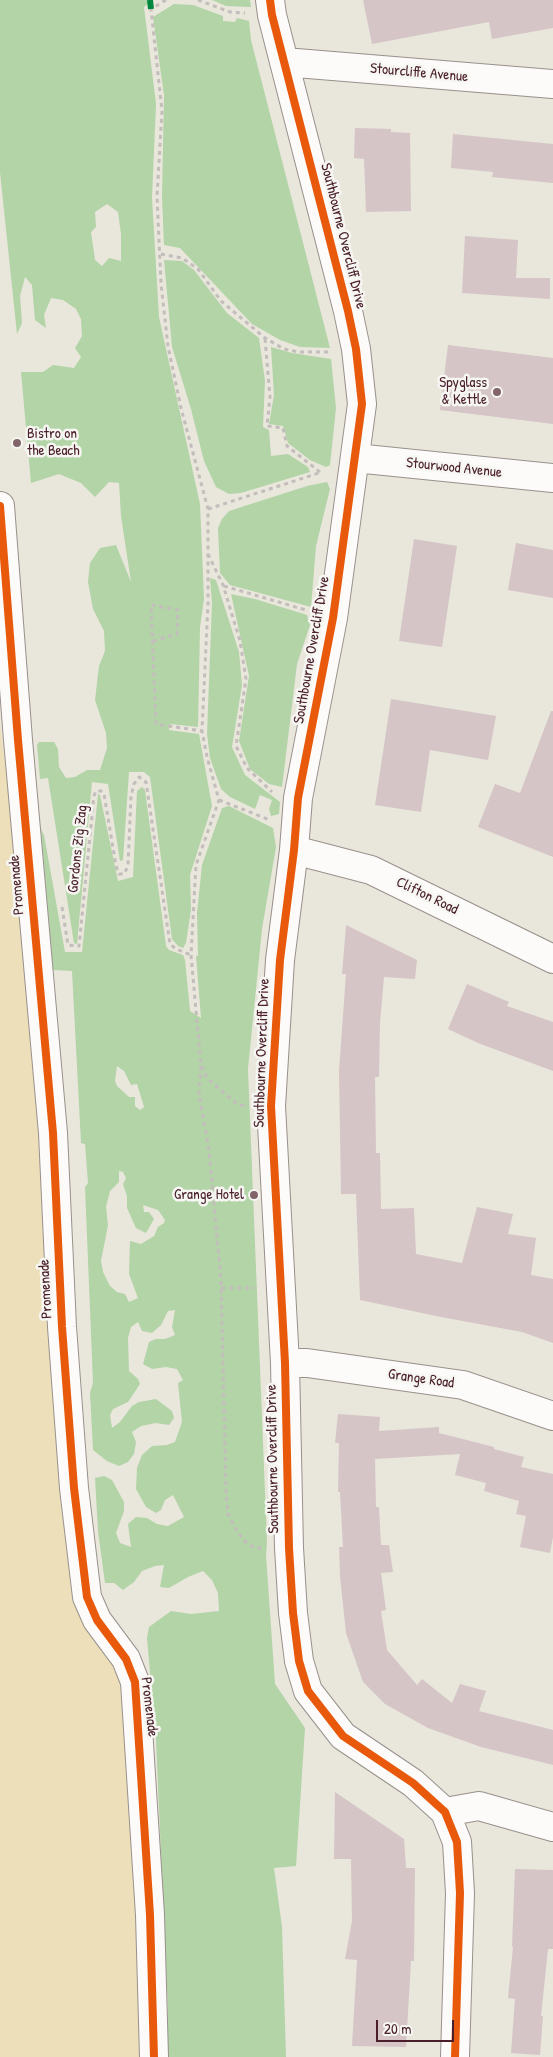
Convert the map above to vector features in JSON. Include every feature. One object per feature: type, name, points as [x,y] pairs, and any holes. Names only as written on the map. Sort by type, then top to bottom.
[{"type":"street","name":"Southbourne Overcliff Drive","points":[[271,8],[356,349],[362,404],[333,618],[296,824],[280,960],[271,1106],[282,1288],[289,1548],[299,1661],[308,1690],[344,1736],[413,1782],[445,1812],[457,1842],[460,1893],[455,2057]]},
{"type":"street","name":"Stourcliffe Avenue","points":[[284,62],[553,84]]},
{"type":"street","name":"Stourwood Avenue","points":[[355,458],[553,478]]},
{"type":"street","name":"Promenade","points":[[0,506],[18,740],[53,1133],[62,1327],[74,1488],[87,1597],[97,1620],[126,1659],[136,1682],[150,1930],[154,2057]]},
{"type":"street","name":"Clifton Road","points":[[296,824],[371,870],[434,899],[553,959]]},
{"type":"street","name":"Grange Road","points":[[285,1363],[307,1363],[463,1385],[553,1416]]},
{"type":"street","points":[[445,1812],[479,1806],[553,1827]]},
{"type":"path","points":[[166,0],[151,9],[162,111],[157,196],[161,284],[168,346],[181,408],[208,509],[208,602],[202,731],[219,800],[196,865],[191,955],[202,1066],[199,1094],[209,1150],[221,1288],[226,1491],[228,1514],[238,1533],[248,1545],[257,1549],[289,1548]]},
{"type":"path","points":[[198,0],[230,12],[271,8]]},
{"type":"path","points":[[161,254],[182,258],[198,269],[221,301],[265,338],[284,348],[299,352],[322,353],[356,349]]},
{"type":"path","points":[[265,338],[270,397],[267,426],[283,428],[287,446],[321,473]]},
{"type":"path","points":[[208,509],[321,473],[355,458]]},
{"type":"path","points":[[207,551],[223,586],[240,641],[246,679],[236,746],[247,768],[272,792],[296,824]]},
{"type":"path","points":[[223,586],[333,618]]},
{"type":"path","points":[[153,641],[177,634],[178,610],[151,605],[156,724],[202,731]]},
{"type":"path","points":[[219,800],[273,822],[296,824]]},
{"type":"path","points":[[202,1066],[207,1078],[237,1104],[271,1106]]},
{"type":"path","points":[[221,1288],[282,1288]]},
{"type":"green space","points":[[0,0],[153,0],[144,7],[156,104],[152,198],[159,317],[200,504],[204,599],[200,627],[198,727],[170,724],[169,730],[199,734],[212,806],[190,875],[191,910],[186,943],[183,948],[178,946],[172,939],[150,777],[144,772],[129,772],[123,860],[120,861],[108,784],[92,782],[77,944],[74,943],[48,778],[40,779],[37,745],[39,742],[54,742],[58,749],[59,767],[66,778],[75,777],[87,770],[100,770],[107,748],[106,733],[95,700],[99,666],[105,651],[104,631],[93,609],[88,582],[90,563],[100,548],[116,545],[131,582],[121,516],[119,483],[109,482],[95,497],[81,483],[59,474],[31,483],[21,372],[43,372],[53,365],[74,368],[81,357],[75,348],[82,336],[81,319],[76,309],[63,300],[51,298],[44,315],[46,328],[35,320],[32,285],[25,277],[20,296],[22,323],[17,334],[0,172]],"holes":[[[107,204],[118,212],[121,234],[121,261],[109,258],[102,266],[95,260],[91,232],[96,227],[95,212]]]},
{"type":"green space","points":[[212,0],[250,0],[251,7],[226,6]]},
{"type":"green space","points":[[174,4],[193,5],[223,16],[223,21],[235,22],[237,18],[249,21],[251,40],[330,348],[300,347],[280,340],[252,324],[180,248],[164,245],[162,197],[164,95],[153,17]]},
{"type":"green space","points":[[164,260],[182,261],[194,270],[227,313],[259,338],[265,381],[263,427],[269,430],[271,456],[288,454],[308,467],[310,472],[241,493],[229,494],[216,487],[204,461],[191,409],[172,347]]},
{"type":"green space","points":[[271,347],[292,353],[331,359],[336,408],[330,465],[326,467],[310,460],[288,443],[283,426],[269,424],[274,395]]},
{"type":"green space","points":[[327,482],[330,489],[316,546],[311,607],[230,585],[220,573],[218,528],[222,519],[229,511],[307,486]]},
{"type":"green space","points":[[210,578],[216,580],[239,652],[242,685],[232,747],[245,775],[280,802],[279,814],[271,816],[269,809],[272,800],[260,795],[255,809],[230,797],[221,789],[210,758],[207,734],[212,603]]},
{"type":"green space","points":[[231,594],[255,599],[307,615],[310,625],[297,664],[282,787],[269,784],[250,769],[239,741],[249,676]]},
{"type":"green space","points":[[142,787],[145,790],[166,946],[169,950],[183,955],[190,1011],[201,1018],[196,956],[198,956],[197,913],[202,865],[222,808],[229,806],[273,828],[276,847],[262,929],[248,1069],[266,1555],[275,1684],[305,1728],[296,1866],[274,1868],[282,1927],[286,2057],[168,2057],[168,2010],[156,1741],[147,1638],[149,1627],[171,1611],[191,1614],[219,1611],[218,1593],[212,1580],[203,1571],[169,1588],[160,1587],[164,1565],[142,1571],[134,1582],[123,1590],[114,1583],[105,1583],[98,1531],[95,1478],[104,1476],[112,1480],[124,1502],[124,1511],[116,1533],[120,1543],[131,1547],[128,1524],[136,1517],[147,1518],[157,1524],[168,1526],[184,1517],[173,1495],[165,1500],[161,1510],[156,1513],[146,1507],[136,1489],[137,1468],[142,1455],[152,1446],[167,1445],[175,1442],[182,1422],[178,1383],[183,1380],[177,1369],[166,1367],[152,1369],[143,1364],[149,1342],[175,1335],[172,1327],[175,1310],[168,1311],[161,1325],[152,1333],[142,1331],[138,1322],[131,1327],[128,1338],[129,1371],[138,1379],[140,1384],[128,1402],[113,1409],[110,1415],[112,1428],[120,1422],[132,1406],[139,1402],[156,1399],[172,1411],[174,1418],[169,1425],[156,1423],[141,1426],[132,1432],[136,1442],[134,1454],[128,1462],[119,1466],[107,1461],[93,1450],[90,1393],[93,1383],[85,1187],[88,1183],[85,1144],[81,1143],[72,971],[53,970],[41,829],[44,835],[65,952],[82,952],[98,794],[100,795],[118,881],[133,877],[137,791]],"holes":[[[117,1066],[124,1071],[131,1085],[137,1084],[144,1107],[140,1110],[135,1106],[135,1097],[129,1097],[117,1086],[115,1081]],[[119,1171],[123,1172],[126,1178],[123,1184],[127,1196],[127,1208],[136,1228],[146,1233],[154,1219],[149,1212],[144,1212],[143,1205],[158,1210],[165,1220],[158,1227],[154,1236],[141,1244],[130,1241],[129,1274],[138,1298],[129,1302],[125,1294],[117,1292],[110,1286],[103,1272],[101,1261],[108,1225],[106,1207],[110,1191],[119,1182]]]},
{"type":"sand","points":[[0,725],[53,1133],[82,1564],[126,1659],[154,2057],[0,2057]]},
{"type":"building","points":[[363,0],[553,0],[553,28],[492,39],[489,22],[372,44]]},
{"type":"building","points":[[355,128],[391,129],[391,132],[410,133],[411,211],[366,212],[364,159],[354,158]]},
{"type":"building","points":[[453,134],[553,144],[553,183],[492,177],[493,172],[451,168]]},
{"type":"building","points":[[465,236],[518,240],[516,278],[550,278],[550,299],[462,293]]},
{"type":"building","name":"Spyglass & Kettle","points":[[448,345],[553,358],[553,424],[440,410]]},
{"type":"building","points":[[414,539],[457,546],[442,647],[399,641]]},
{"type":"building","points":[[516,543],[553,550],[553,598],[508,590]]},
{"type":"building","points":[[391,699],[496,716],[488,760],[430,750],[421,812],[375,805]]},
{"type":"building","points":[[551,711],[553,711],[553,857],[478,827],[495,784],[520,793]]},
{"type":"building","points":[[346,925],[417,960],[415,979],[384,977],[380,1023],[379,1077],[375,1077],[376,1153],[380,1153],[381,1209],[414,1208],[416,1254],[462,1263],[477,1207],[513,1214],[508,1234],[536,1238],[531,1275],[553,1279],[553,1343],[522,1332],[360,1300],[356,1194],[341,1194],[339,1071],[346,974],[342,974]]},
{"type":"building","points":[[467,984],[509,1002],[507,1006],[553,1022],[553,1071],[478,1043],[448,1029]]},
{"type":"building","points":[[338,1414],[380,1417],[379,1431],[439,1427],[439,1433],[524,1457],[521,1467],[553,1474],[553,1537],[550,1553],[520,1547],[526,1516],[516,1514],[519,1501],[484,1491],[486,1483],[455,1475],[460,1454],[375,1459],[376,1507],[379,1507],[381,1545],[389,1545],[393,1572],[381,1573],[386,1610],[381,1611],[387,1650],[417,1685],[422,1679],[452,1703],[460,1684],[486,1691],[479,1711],[553,1730],[553,1765],[481,1747],[428,1728],[385,1704],[363,1682],[346,1633],[340,1576],[339,1547],[343,1547],[340,1492],[338,1492],[339,1443],[335,1443]]},
{"type":"building","points":[[335,1792],[404,1839],[406,1868],[415,1868],[414,1961],[411,1961],[406,2047],[352,2046],[357,1960],[345,1959],[352,1921],[351,1859],[334,1859]]},
{"type":"building","points":[[515,1869],[553,1870],[553,1949],[548,1949],[541,2016],[543,2016],[540,2055],[511,2053],[515,1999],[508,1998],[513,1947]]},
{"type":"marked path","points":[[150,0],[151,9]]},
{"type":"cycle path","points":[[270,0],[272,15],[348,311],[356,349],[362,404],[333,618],[298,798],[294,850],[280,960],[271,1106],[285,1363],[289,1548],[293,1613],[299,1661],[308,1691],[343,1736],[413,1783],[445,1812],[457,1842],[460,1893],[455,2057]]},
{"type":"cycle path","points":[[0,506],[18,740],[53,1133],[62,1327],[74,1488],[87,1597],[97,1620],[126,1659],[135,1682],[150,1915],[154,2057]]},
{"type":"place","name":"Spyglass & Kettle","points":[[497,392]]},
{"type":"place","name":"Bistro on the Beach","points":[[17,443]]},
{"type":"place","name":"Grange Hotel","points":[[254,1195]]}]
